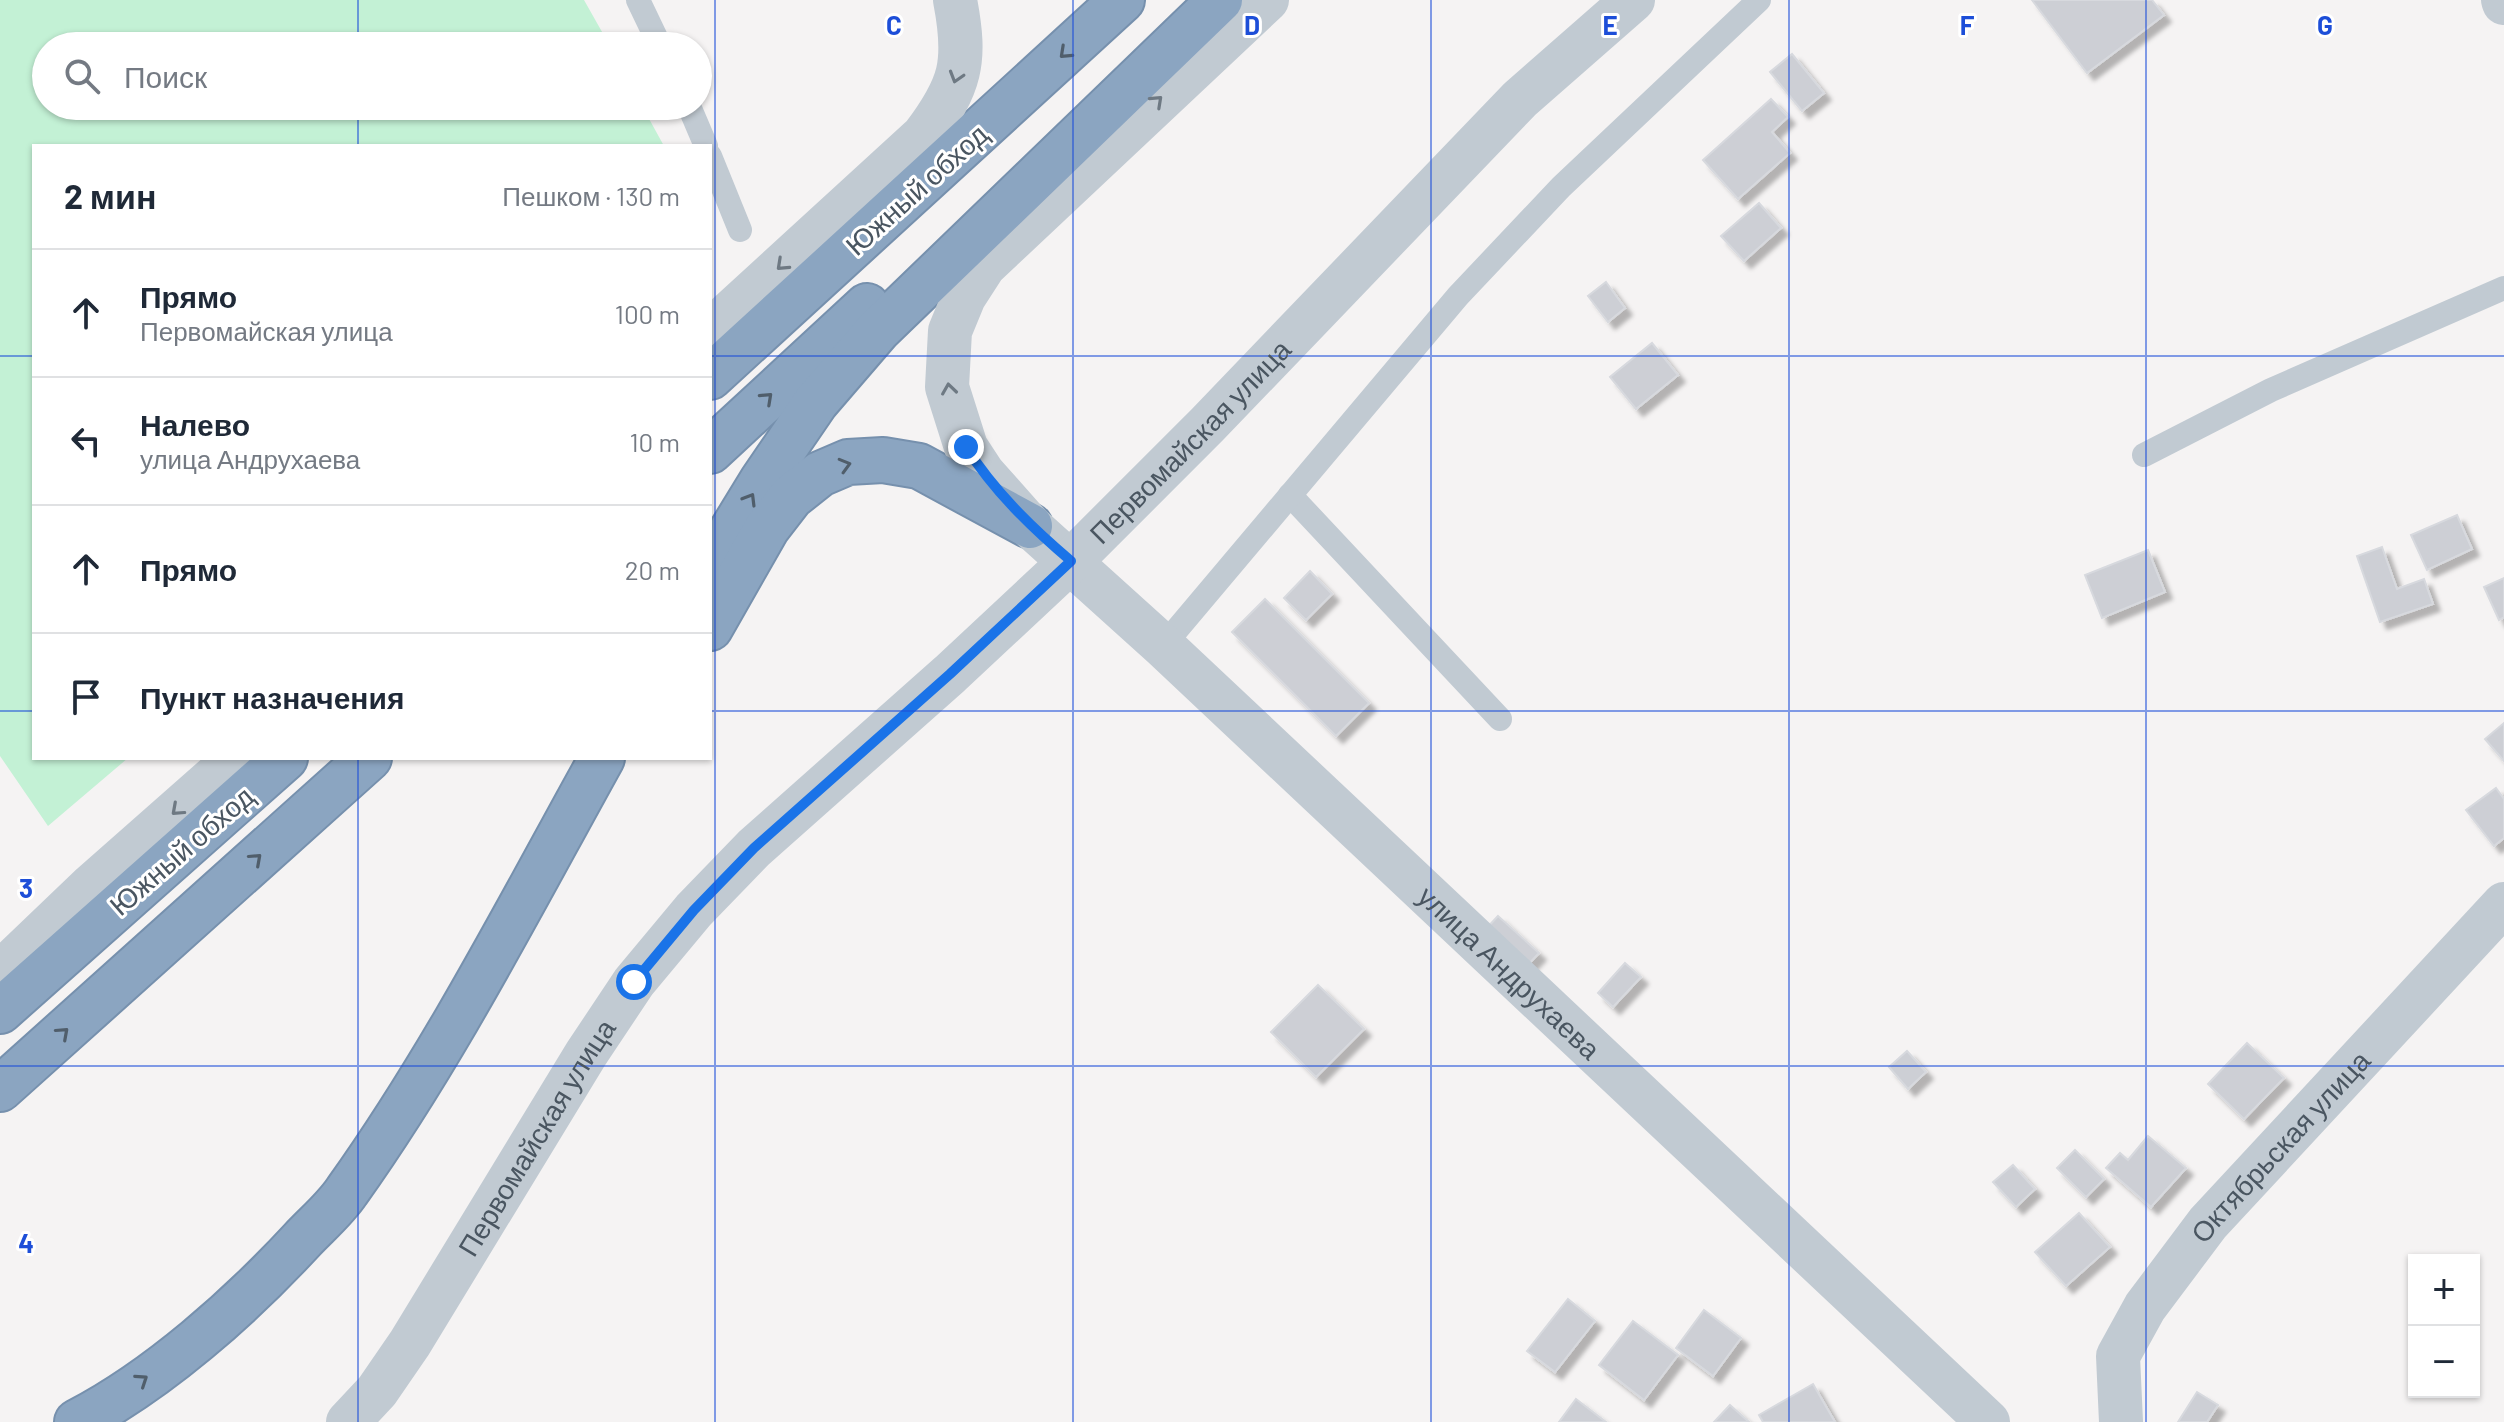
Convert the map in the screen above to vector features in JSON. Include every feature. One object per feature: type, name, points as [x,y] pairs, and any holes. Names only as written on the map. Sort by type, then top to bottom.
[{"type":"highway","name":"Южный обход","points":[[712,375],[1122,0]]},
{"type":"highway","points":[[712,449],[970,211],[1213,0]]},
{"type":"highway","points":[[712,563],[762,481],[816,402],[878,330],[1220,0]]},
{"type":"highway","points":[[712,624],[767,528],[791,497],[820,474],[848,462],[883,460],[919,466],[1030,526]]},
{"type":"highway","name":"Южный обход","points":[[77,941],[283,760]]},
{"type":"highway","points":[[2,1087],[367,760]]},
{"type":"highway","points":[[345,1194],[464,1007],[601,760]]},
{"type":"highway","points":[[77,1422],[153,1373],[220,1321],[282,1262],[345,1194],[421,1102],[491,998],[634,760]]},
{"type":"highway","points":[[0,1003],[77,941]]},
{"type":"highway","points":[[0,1011],[77,941]]},
{"type":"street","points":[[712,329],[923,136],[945,107],[959,72],[962,37],[955,0]]},
{"type":"street","name":"улица Андрухаева","points":[[1267,0],[984,266],[964,297],[950,331],[947,387],[966,447],[983,473],[1030,526],[1163,646],[1988,1422]]},
{"type":"street","name":"Первомайская улица","points":[[367,1412],[586,1054],[634,982],[694,910],[754,848],[950,674],[1071,561],[1207,425],[1520,99],[1633,0]]},
{"type":"street","points":[[0,973],[92,885],[234,760]]},
{"type":"street","name":"Октябрьская улица","points":[[2121,1422],[2118,1356],[2154,1295],[2208,1223],[2504,904]]},
{"type":"lane","points":[[638,0],[653,32]]},
{"type":"lane","points":[[1163,646],[1458,296],[1561,187],[1759,0]]},
{"type":"lane","points":[[695,120],[705,144]]},
{"type":"lane","points":[[712,161],[740,230]]},
{"type":"lane","points":[[2144,455],[2271,390],[2504,288]]},
{"type":"lane","points":[[1290,495],[1500,719]]},
{"type":"green space","points":[[0,0],[584,0],[602,32],[32,32],[32,120],[650,120],[663,144],[32,144],[32,760],[126,760],[48,826],[0,756]]},
{"type":"building","points":[[2032,0],[2152,0],[2164,15],[2087,73]]},
{"type":"building","points":[[1792,54],[1824,93],[1802,111],[1770,72]]},
{"type":"building","points":[[1771,99],[1788,117],[1772,132],[1790,153],[1738,199],[1703,160]]},
{"type":"building","points":[[1759,203],[1781,228],[1744,261],[1721,236]]},
{"type":"building","points":[[1606,282],[1625,308],[1608,322],[1588,296]]},
{"type":"building","points":[[1652,343],[1678,375],[1636,409],[1610,377]]},
{"type":"building","points":[[2457,515],[2472,549],[2427,570],[2411,535]]},
{"type":"building","points":[[2382,547],[2397,589],[2424,579],[2433,604],[2380,622],[2357,556]]},
{"type":"building","points":[[2148,550],[2165,592],[2102,618],[2085,575]]},
{"type":"building","points":[[1310,571],[1332,594],[1306,620],[1284,598]]},
{"type":"building","points":[[2504,578],[2504,617],[2499,620],[2484,587]]},
{"type":"building","points":[[1265,599],[1369,703],[1336,736],[1232,632]]},
{"type":"building","points":[[2504,723],[2504,761],[2485,739]]},
{"type":"building","points":[[2496,788],[2504,799],[2504,838],[2494,846],[2466,810]]},
{"type":"building","points":[[1498,916],[1539,953],[1525,968],[1484,931]]},
{"type":"building","points":[[1625,963],[1641,977],[1613,1007],[1598,993]]},
{"type":"building","points":[[1318,985],[1364,1029],[1316,1077],[1271,1032]]},
{"type":"building","points":[[2247,1043],[2284,1078],[2244,1119],[2208,1084]]},
{"type":"building","points":[[1907,1051],[1926,1072],[1908,1089],[1889,1067]]},
{"type":"building","points":[[2148,1136],[2186,1168],[2151,1207],[2106,1168],[2120,1153],[2128,1160]]},
{"type":"building","points":[[2075,1150],[2104,1179],[2086,1197],[2057,1168]]},
{"type":"building","points":[[2013,1165],[2035,1189],[2016,1207],[1993,1182]]},
{"type":"building","points":[[2079,1213],[2110,1247],[2066,1286],[2035,1252]]},
{"type":"building","points":[[1568,1299],[1595,1321],[1555,1372],[1527,1351]]},
{"type":"building","points":[[1704,1310],[1741,1338],[1713,1376],[1676,1348]]},
{"type":"building","points":[[1633,1321],[1678,1355],[1644,1400],[1599,1365]]},
{"type":"building","points":[[1813,1384],[1835,1422],[1763,1422],[1759,1415]]},
{"type":"building","points":[[2197,1392],[2218,1405],[2207,1422],[2178,1422]]},
{"type":"building","points":[[1576,1399],[1606,1422],[1559,1422]]},
{"type":"building","points":[[1730,1405],[1749,1422],[1714,1422]]},
{"type":"route","points":[[634,982],[694,910],[754,848],[950,674],[1071,561],[1030,526],[983,473],[966,447]]}]
